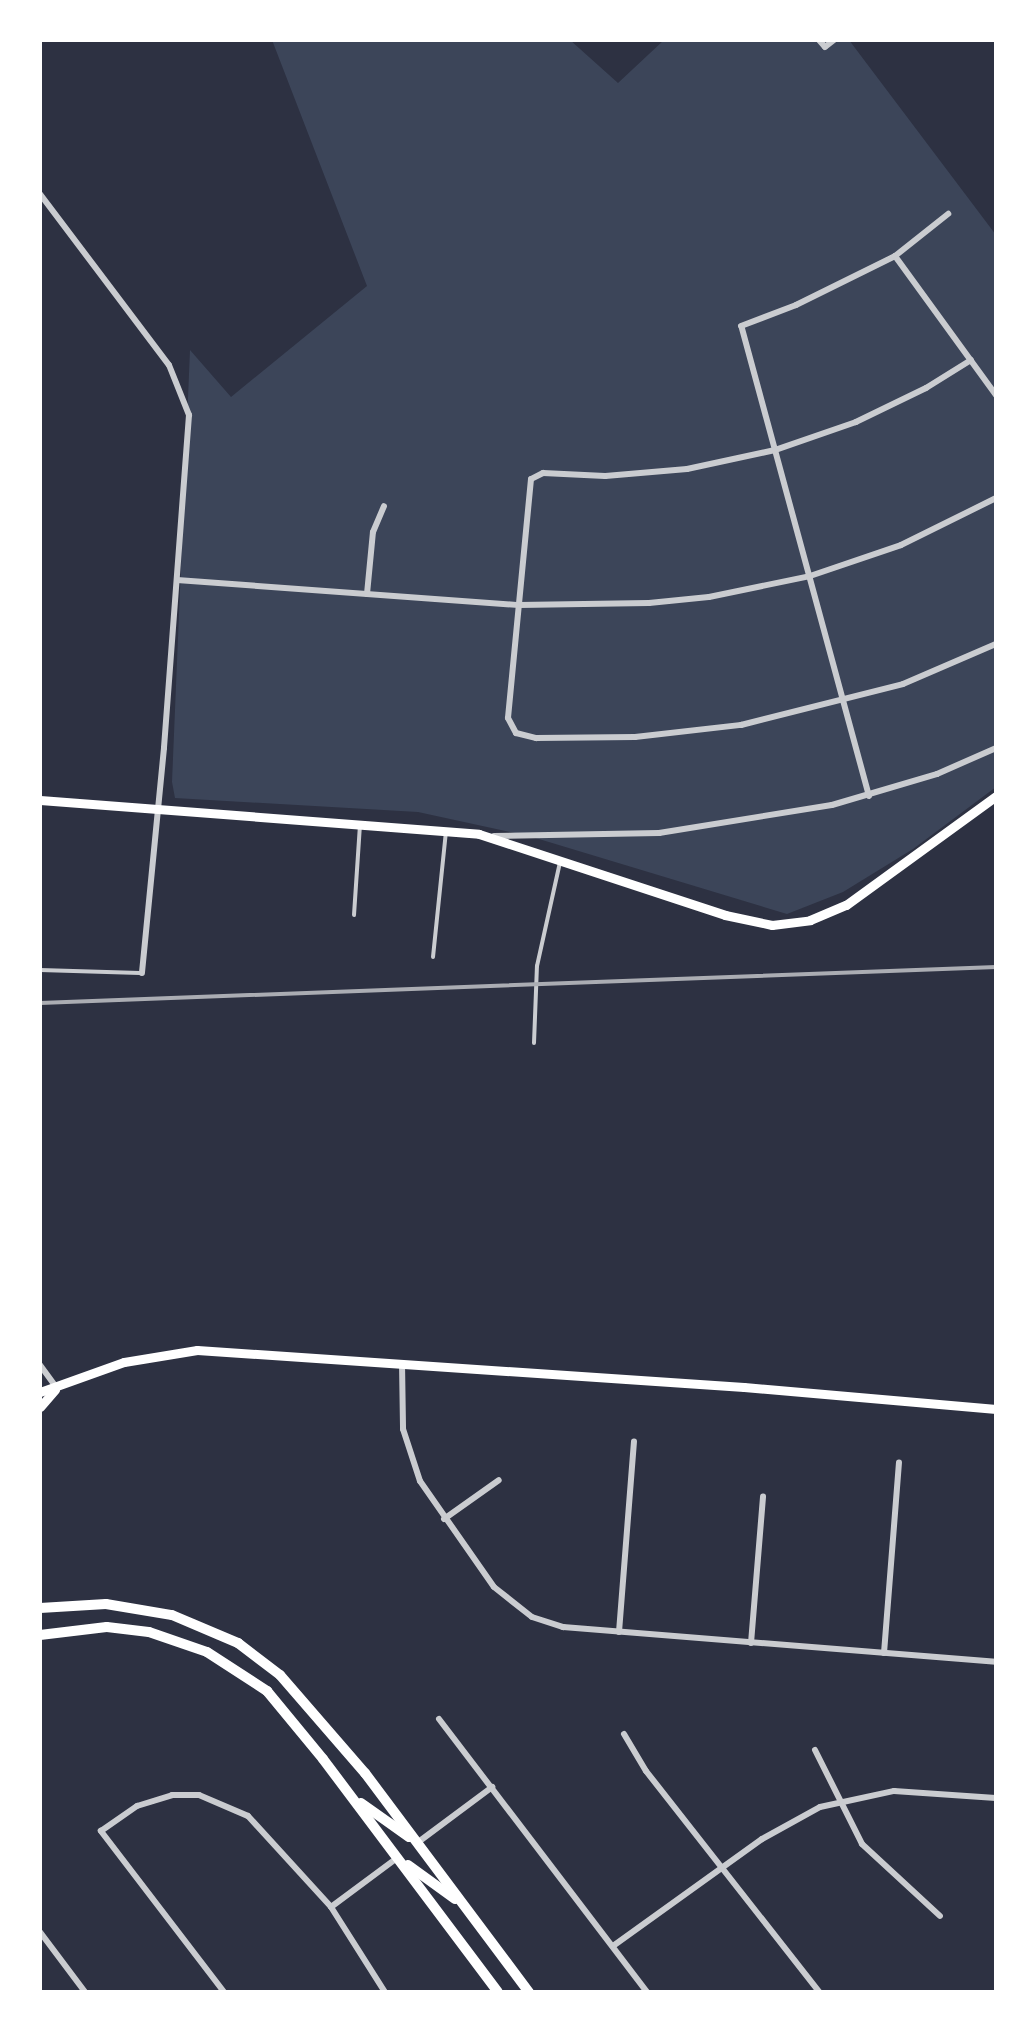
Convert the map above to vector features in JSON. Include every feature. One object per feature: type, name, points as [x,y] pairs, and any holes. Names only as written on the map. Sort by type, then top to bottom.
[{"type":"main road","points":[[40,800],[488,836],[726,915],[772,925],[790,924],[846,905],[996,796]]},
{"type":"main road","points":[[40,1392],[124,1362],[197,1350],[402,1362],[996,1409]]},
{"type":"main road","points":[[40,1407],[56,1388]]},
{"type":"main road","points":[[40,1608],[88,1603],[130,1606],[195,1623],[238,1643],[301,1695],[529,1992]]},
{"type":"main road","points":[[40,1636],[129,1628],[207,1652],[267,1691],[498,1992]]},
{"type":"main road","points":[[352,1797],[418,1843]]},
{"type":"main road","points":[[398,1858],[464,1905]]},
{"type":"street","points":[[822,44],[834,40]]},
{"type":"street","points":[[40,194],[179,382],[190,431],[142,973]]},
{"type":"street","points":[[869,796],[846,700],[741,326],[796,305],[895,256],[948,214]]},
{"type":"street","points":[[895,256],[996,394]]},
{"type":"street","points":[[971,360],[856,422],[775,450],[686,469],[605,476],[543,473],[530,479],[508,718],[516,733],[536,738],[650,736],[741,725],[846,700],[948,668],[996,644]]},
{"type":"street","points":[[178,580],[519,605],[649,603],[810,576],[901,545],[996,498]]},
{"type":"street","points":[[367,594],[374,532],[384,506]]},
{"type":"street","points":[[488,836],[659,833],[869,796],[996,748]]},
{"type":"street","points":[[402,1362],[401,1410],[407,1447],[420,1481],[494,1587],[518,1609],[563,1627],[996,1662]]},
{"type":"street","points":[[40,1364],[56,1388]]},
{"type":"street","points":[[619,1632],[634,1442]]},
{"type":"street","points":[[884,1653],[899,1463]]},
{"type":"street","points":[[444,1519],[498,1480]]},
{"type":"street","points":[[751,1643],[763,1496]]},
{"type":"street","points":[[438,1719],[648,1992]]},
{"type":"street","points":[[624,1734],[720,1868],[819,1992]]},
{"type":"street","points":[[815,1750],[852,1828],[874,1857],[940,1916]]},
{"type":"street","points":[[418,1843],[492,1788]]},
{"type":"street","points":[[614,1946],[720,1868],[794,1820],[840,1800],[894,1791],[996,1798]]},
{"type":"street","points":[[224,1992],[101,1831],[154,1799],[180,1794],[216,1800],[262,1829],[331,1907],[384,1992]]},
{"type":"street","points":[[331,1907],[398,1858]]},
{"type":"street","points":[[40,1932],[84,1992]]},
{"type":"lane","points":[[354,915],[360,824]]},
{"type":"lane","points":[[432,956],[446,830]]},
{"type":"lane","points":[[534,1043],[538,966],[561,858]]},
{"type":"lane","points":[[40,970],[142,973]]},
{"type":"shaded area","points":[[272,40],[570,40],[618,83],[664,40],[849,40],[996,235],[996,787],[913,849],[843,892],[787,914],[529,836],[418,812],[175,798],[172,782],[190,350],[231,397],[367,286]]},
{"type":"railway","points":[[40,1003],[996,967]]}]
